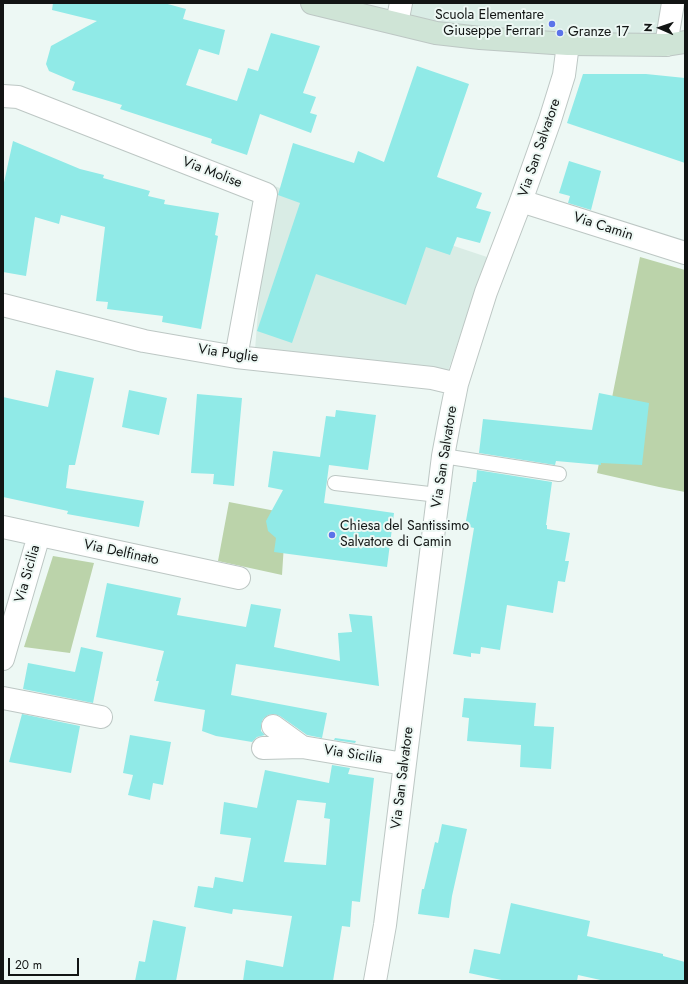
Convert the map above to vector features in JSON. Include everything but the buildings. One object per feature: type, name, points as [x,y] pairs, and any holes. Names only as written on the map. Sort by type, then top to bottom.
[{"type":"street","points":[[312,3],[399,13],[436,33],[480,38],[568,44],[675,44],[673,3]]},
{"type":"street","name":"Via San Salvatore","points":[[375,981],[385,925],[443,456],[457,384],[486,292],[522,201],[550,120],[564,75],[568,44]]},
{"type":"street","name":"Via Molise","points":[[3,96],[18,96],[266,194],[236,357]]},
{"type":"street","name":"Via Camin","points":[[522,201],[685,253]]},
{"type":"street","name":"Via Puglie","points":[[3,305],[144,341],[236,357],[432,378],[457,384]]},
{"type":"street","name":"Via Delfinato","points":[[3,527],[239,578]]},
{"type":"street","name":"Via Sicilia","points":[[3,659],[39,535]]},
{"type":"street","points":[[3,698],[101,717]]},
{"type":"street","name":"Via Sicilia","points":[[273,726],[302,747]]},
{"type":"street","name":"Via Sicilia","points":[[263,748],[302,747],[404,764]]},
{"type":"lane","points":[[443,456],[559,474]]},
{"type":"lane","points":[[335,483],[438,495]]},
{"type":"shaded area","name":"Scuola Elementare Giuseppe Ferrari","points":[[405,3],[673,3],[665,44],[566,43],[402,19]]},
{"type":"shaded area","points":[[268,184],[487,257],[446,377],[255,350]]},
{"type":"green space","points":[[640,257],[685,270],[685,492],[597,473]]},
{"type":"green space","points":[[229,502],[286,513],[282,575],[218,561]]},
{"type":"green space","points":[[53,556],[94,563],[70,653],[24,647]]},
{"type":"place","name":"Scuola Elementare Giuseppe Ferrari","points":[[552,24]]},
{"type":"place","name":"Granze 17","points":[[560,33]]},
{"type":"place","name":"Chiesa del Santissimo Salvatore di Camin","points":[[332,535]]}]
